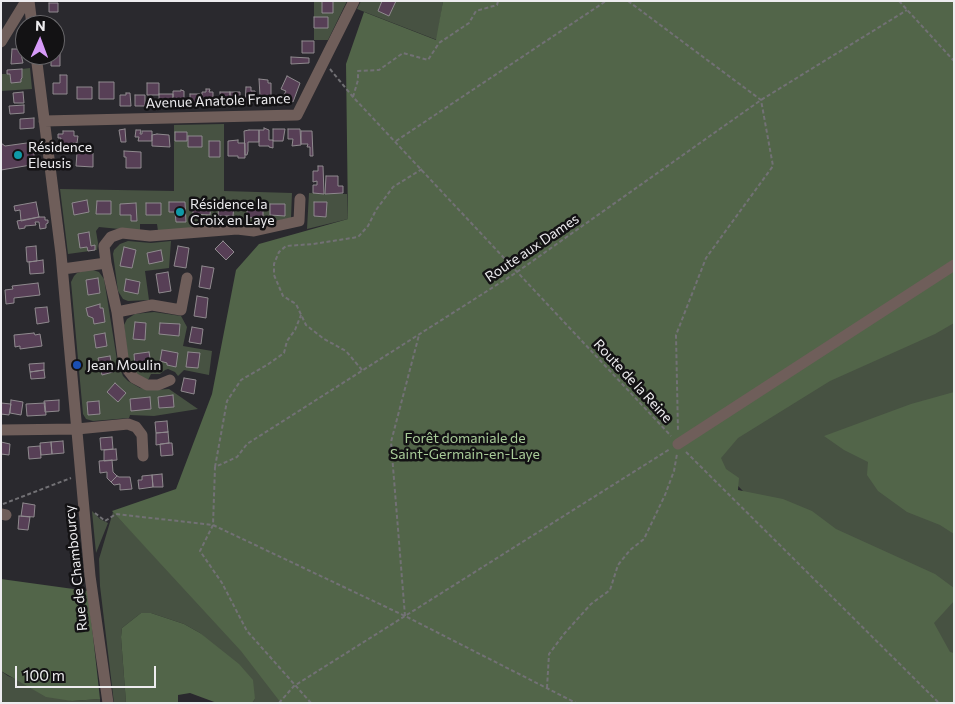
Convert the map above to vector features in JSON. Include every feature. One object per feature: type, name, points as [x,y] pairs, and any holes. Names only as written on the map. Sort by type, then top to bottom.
[{"type":"street","points":[[28,1],[30,15]]},
{"type":"street","points":[[1,42],[28,1]]},
{"type":"street","name":"Avenue Anatole France","points":[[44,121],[297,115],[354,1]]},
{"type":"street","name":"Rue de Chambourcy","points":[[37,65],[63,269],[90,576],[108,703]]},
{"type":"street","points":[[170,380],[158,385],[146,385],[134,378],[124,365],[117,312],[104,246],[111,237],[122,233],[150,236],[237,229],[254,231],[299,222],[300,199]]},
{"type":"street","points":[[63,269],[106,263]]},
{"type":"street","points":[[678,444],[954,266]]},
{"type":"street","points":[[117,312],[152,305],[181,310],[188,278]]},
{"type":"street","points":[[1,430],[77,429],[128,424],[136,427],[142,435],[143,456]]},
{"type":"path","points":[[353,97],[358,80],[358,71],[379,70],[403,53],[428,60],[439,43],[469,23],[476,10],[497,5],[498,1]]},
{"type":"path","points":[[396,141],[606,1]]},
{"type":"path","points":[[547,688],[549,654],[591,604],[610,590],[618,565],[630,550],[644,539],[671,479],[678,444],[676,335],[706,258],[773,166],[761,100],[628,1]]},
{"type":"path","points":[[899,1],[954,61]]},
{"type":"path","name":"Route aux Dames","points":[[215,467],[237,457],[247,444],[517,272],[761,100],[907,10]]},
{"type":"path","name":"Route de la Reine","points":[[324,62],[353,97],[678,444],[939,703]]},
{"type":"path","points":[[363,370],[346,351],[324,339],[306,325],[296,304],[284,296],[274,275],[274,264],[279,252],[286,246],[358,237],[368,226],[376,210],[393,187],[422,169]]},
{"type":"path","points":[[301,315],[296,330],[286,342],[284,353],[267,366],[241,380],[227,401],[215,467],[213,525],[200,551],[222,583],[247,630],[294,686],[311,703]]},
{"type":"path","points":[[405,616],[391,442],[419,334]]},
{"type":"path","points":[[279,703],[294,686],[678,444]]},
{"type":"path","points":[[3,511],[75,476]]},
{"type":"path","points":[[85,510],[92,510],[106,521],[116,514],[213,525],[405,616],[576,703]]},
{"type":"green space","points":[[314,1],[322,1],[323,13],[333,13],[333,1],[347,1],[328,40],[314,40],[314,28],[328,28],[328,18],[314,17]]},
{"type":"green space","points":[[361,1],[443,1],[437,40],[357,9]]},
{"type":"green space","name":"Forêt domaniale de Saint-Germain-en-Laye","points":[[443,1],[954,1],[954,323],[935,334],[830,381],[738,438],[721,458],[726,469],[739,478],[738,490],[783,499],[812,511],[836,529],[935,574],[954,588],[954,601],[934,623],[950,652],[954,653],[954,703],[281,703],[241,651],[112,511],[176,489],[212,394],[236,270],[259,244],[348,219],[346,64],[364,12],[436,40]]},
{"type":"green space","points":[[30,68],[32,89],[1,91],[1,74],[10,74],[11,83],[20,82],[22,69]]},
{"type":"green space","points":[[224,124],[224,191],[292,193],[291,218],[256,225],[239,223],[158,231],[157,224],[140,224],[140,231],[99,227],[96,231],[97,250],[68,254],[60,189],[174,191],[174,125]],"holes":[[[185,202],[186,222],[176,222],[175,212],[169,212],[169,203]]]},
{"type":"green space","points":[[309,193],[347,194],[348,219],[307,229]]},
{"type":"green space","points":[[128,241],[151,243],[171,241],[169,268],[145,271],[149,300],[128,301],[123,299],[118,291],[113,254],[120,244]]},
{"type":"green space","points":[[90,269],[99,272],[104,279],[117,360],[123,376],[140,388],[154,390],[169,389],[198,409],[154,416],[130,415],[129,418],[93,421],[86,419],[83,414],[71,282],[77,273]]},
{"type":"green space","points":[[954,287],[954,703],[950,703],[699,446]]},
{"type":"green space","points":[[154,312],[181,316],[187,327],[183,346],[212,351],[209,375],[184,370],[178,376],[175,372],[168,369],[160,374],[151,374],[148,380],[138,376],[128,362],[124,325],[127,319],[135,314]]},
{"type":"green space","points":[[954,392],[954,534],[940,525],[907,512],[878,491],[867,475],[868,462],[844,450],[824,436],[911,404]]},
{"type":"green space","points":[[92,511],[100,519],[108,523],[96,553]]},
{"type":"green space","points":[[113,512],[293,703],[252,703],[255,699],[200,633],[184,624],[151,613],[141,613],[122,628],[126,703],[114,703],[100,586],[99,559]]},
{"type":"green space","points":[[1,579],[88,591],[100,699],[72,701],[46,697],[1,671]]},
{"type":"green space","points":[[141,613],[151,613],[184,624],[200,633],[239,664],[253,680],[255,699],[252,703],[217,703],[190,693],[178,695],[178,703],[126,703],[122,628]]},
{"type":"green space","points":[[1,671],[8,676],[72,701],[100,699],[100,703],[5,703],[1,701]]},
{"type":"building","points":[[322,1],[333,1],[333,13],[322,13]]},
{"type":"building","points":[[382,1],[396,1],[389,16],[378,11]]},
{"type":"building","points":[[49,3],[58,3],[58,12],[49,12]]},
{"type":"building","points":[[314,17],[328,17],[328,28],[314,28]]},
{"type":"building","points":[[302,41],[314,41],[314,53],[302,53]]},
{"type":"building","points":[[12,49],[15,49],[15,64],[11,64]]},
{"type":"building","points":[[291,57],[309,58],[309,63],[291,64]]},
{"type":"building","points":[[22,69],[21,82],[11,83],[10,74],[7,74],[7,70]]},
{"type":"building","points":[[60,75],[67,75],[67,94],[53,94],[53,83],[60,83]]},
{"type":"building","points":[[287,76],[300,83],[293,102],[283,97],[286,91],[281,89]]},
{"type":"building","points":[[259,79],[268,80],[268,83],[271,83],[271,97],[260,96]]},
{"type":"building","points":[[99,82],[114,82],[114,99],[99,99]]},
{"type":"building","points":[[147,83],[159,83],[159,95],[147,95]]},
{"type":"building","points":[[77,87],[92,87],[92,99],[77,99]]},
{"type":"building","points":[[246,87],[251,87],[251,91],[255,91],[255,100],[252,100],[252,104],[245,104]]},
{"type":"building","points":[[206,89],[210,89],[209,92],[213,92],[213,104],[202,104],[202,92],[206,92]]},
{"type":"building","points":[[173,91],[184,91],[184,105],[173,106]]},
{"type":"building","points":[[23,92],[24,103],[14,103],[13,93]]},
{"type":"building","points":[[220,92],[230,92],[230,105],[220,105]]},
{"type":"building","points":[[230,92],[240,92],[240,105],[230,105]]},
{"type":"building","points":[[126,93],[130,93],[131,106],[120,106],[120,95],[126,95]]},
{"type":"building","points":[[159,94],[173,94],[173,104],[159,104]]},
{"type":"building","points":[[190,94],[200,94],[200,104],[190,104]]},
{"type":"building","points":[[135,95],[145,95],[145,106],[135,106]]},
{"type":"building","points":[[24,105],[24,113],[10,114],[9,106]]},
{"type":"building","points":[[34,118],[34,128],[20,129],[20,119]]},
{"type":"building","points":[[264,128],[269,130],[269,140],[273,140],[273,148],[259,146],[259,130],[264,130]]},
{"type":"building","points":[[125,129],[126,142],[121,142],[119,130]]},
{"type":"building","points":[[273,129],[285,129],[283,141],[273,141]]},
{"type":"building","points":[[288,129],[300,129],[301,145],[292,146],[293,139],[288,139]]},
{"type":"building","points":[[136,130],[141,130],[140,134],[142,134],[142,131],[152,131],[152,141],[138,141],[139,137],[135,137]]},
{"type":"building","points":[[259,130],[259,142],[248,142],[248,151],[247,155],[245,155],[244,131]]},
{"type":"building","points":[[63,131],[74,131],[74,136],[78,136],[77,143],[73,143],[73,147],[62,147],[63,143],[60,143],[61,138],[58,138],[58,134],[63,134]]},
{"type":"building","points":[[301,131],[312,131],[313,156],[310,156],[308,144],[301,144]]},
{"type":"building","points":[[175,132],[187,132],[187,141],[175,141]]},
{"type":"building","points":[[152,135],[169,135],[170,147],[152,146]]},
{"type":"building","points":[[188,136],[202,136],[202,147],[188,147]]},
{"type":"building","points":[[238,140],[238,143],[245,143],[245,158],[228,156],[228,141]]},
{"type":"building","points":[[209,141],[220,141],[220,157],[209,157]]},
{"type":"building","name":"Résidence Eleusis","points":[[34,142],[36,153],[34,153],[34,158],[36,157],[37,164],[1,170],[1,143],[5,146]]},
{"type":"building","points":[[124,151],[141,152],[141,168],[126,168]]},
{"type":"building","points":[[77,153],[93,153],[93,167],[76,166]]},
{"type":"building","points":[[318,166],[323,166],[324,194],[313,193],[313,185],[317,185],[317,181],[313,182],[313,171],[318,171]]},
{"type":"building","points":[[326,176],[338,176],[338,186],[343,186],[343,193],[325,194]]},
{"type":"building","points":[[87,200],[89,212],[74,215],[72,203]]},
{"type":"building","points":[[97,201],[111,201],[111,214],[96,214]]},
{"type":"building","points":[[36,202],[39,217],[21,221],[20,210],[15,211],[14,206]]},
{"type":"building","name":"Résidence la Croix en Laye","points":[[169,202],[185,202],[186,222],[176,222],[175,212],[169,212]]},
{"type":"building","name":"Résidence la Croix en Laye","points":[[314,202],[327,202],[326,217],[314,216]]},
{"type":"building","points":[[136,203],[137,221],[131,221],[131,215],[120,215],[120,204]]},
{"type":"building","name":"Résidence la Croix en Laye","points":[[146,203],[161,203],[161,215],[146,215]]},
{"type":"building","name":"Résidence la Croix en Laye","points":[[193,203],[211,203],[210,215],[193,214]]},
{"type":"building","name":"Résidence la Croix en Laye","points":[[270,204],[285,204],[285,216],[270,215]]},
{"type":"building","name":"Résidence la Croix en Laye","points":[[219,205],[234,205],[233,216],[218,216]]},
{"type":"building","name":"Résidence la Croix en Laye","points":[[263,206],[263,217],[247,218],[247,207]]},
{"type":"building","points":[[45,217],[45,220],[48,220],[46,228],[40,229],[39,222],[35,222],[36,225],[25,226],[25,228],[19,229],[17,221]]},
{"type":"building","points":[[89,232],[91,246],[95,245],[95,250],[88,251],[87,247],[80,248],[78,234]]},
{"type":"building","name":"Résidence la Croix en Laye","points":[[223,241],[234,252],[226,260],[215,249]]},
{"type":"building","points":[[36,246],[37,261],[27,262],[26,247]]},
{"type":"building","name":"Résidence la Croix en Laye","points":[[178,246],[189,248],[186,268],[174,266]]},
{"type":"building","points":[[124,247],[136,250],[132,268],[120,266]]},
{"type":"building","name":"Résidence la Croix en Laye","points":[[161,250],[163,261],[149,264],[147,253]]},
{"type":"building","points":[[43,260],[44,273],[30,274],[29,262]]},
{"type":"building","points":[[202,266],[214,268],[210,289],[199,287]]},
{"type":"building","points":[[168,272],[171,291],[159,293],[156,274]]},
{"type":"building","points":[[98,278],[100,293],[88,295],[86,280]]},
{"type":"building","points":[[126,279],[140,282],[138,294],[124,291]]},
{"type":"building","points":[[38,283],[40,295],[14,298],[14,303],[6,304],[5,290],[13,289],[12,286]]},
{"type":"building","points":[[197,296],[208,298],[206,318],[194,316]]},
{"type":"building","points":[[100,304],[100,308],[103,308],[105,322],[94,324],[93,318],[88,316],[86,308]]},
{"type":"building","points":[[47,307],[49,322],[37,324],[35,308]]},
{"type":"building","points":[[135,322],[146,323],[145,340],[133,339]]},
{"type":"building","points":[[160,323],[180,324],[179,336],[159,334]]},
{"type":"building","points":[[192,327],[203,329],[201,344],[189,342]]},
{"type":"building","points":[[34,333],[35,335],[40,334],[42,346],[20,349],[20,346],[15,347],[14,335]]},
{"type":"building","points":[[105,333],[107,346],[96,348],[94,335]]},
{"type":"building","points":[[162,350],[178,353],[176,367],[160,361]]},
{"type":"building","points":[[149,352],[151,364],[135,366],[134,354]]},
{"type":"building","points":[[188,352],[200,353],[198,368],[186,367]]},
{"type":"building","points":[[110,356],[113,372],[102,375],[98,358]]},
{"type":"building","points":[[44,363],[44,370],[30,372],[29,364]]},
{"type":"building","points":[[44,370],[45,378],[31,379],[30,372]]},
{"type":"building","points":[[184,378],[196,380],[194,394],[181,391]]},
{"type":"building","points":[[115,383],[126,393],[118,402],[107,392]]},
{"type":"building","points":[[173,395],[174,407],[159,408],[158,397]]},
{"type":"building","points":[[150,397],[151,409],[131,411],[130,399]]},
{"type":"building","points":[[11,400],[23,402],[21,415],[10,413]]},
{"type":"building","points":[[59,400],[59,411],[45,412],[44,401]]},
{"type":"building","points":[[99,401],[100,414],[88,415],[87,402]]},
{"type":"building","points":[[1,403],[11,404],[9,415],[1,414]]},
{"type":"building","points":[[45,403],[46,415],[27,416],[26,404]]},
{"type":"building","points":[[167,421],[168,432],[156,433],[155,422]]},
{"type":"building","points":[[168,432],[169,443],[156,445],[156,433]]},
{"type":"building","points":[[112,437],[113,449],[101,450],[100,438]]},
{"type":"building","points":[[63,441],[64,453],[52,454],[51,442]]},
{"type":"building","points":[[1,442],[10,444],[9,455],[1,454]]},
{"type":"building","points":[[51,442],[52,454],[41,455],[40,443]]},
{"type":"building","points":[[172,443],[173,455],[161,456],[160,444]]},
{"type":"building","points":[[40,446],[41,458],[29,459],[28,447]]},
{"type":"building","points":[[116,449],[117,460],[104,461],[104,450]]},
{"type":"building","points":[[112,460],[113,472],[117,476],[111,482],[107,478],[107,472],[100,473],[99,461]]},
{"type":"building","points":[[162,474],[163,487],[153,487],[152,475]]},
{"type":"building","points":[[152,475],[153,487],[139,489],[138,480],[142,480],[142,476]]},
{"type":"building","points":[[117,476],[130,477],[132,489],[120,490],[120,484],[114,485],[111,482]]},
{"type":"building","points":[[23,503],[35,505],[34,517],[21,516]]},
{"type":"building","points":[[19,516],[30,517],[28,530],[18,529]]},
{"type":"place","name":"Résidence Eleusis","points":[[18,155]]},
{"type":"place","name":"Résidence la Croix en Laye","points":[[180,212]]},
{"type":"place","name":"Jean Moulin","points":[[77,365]]}]
